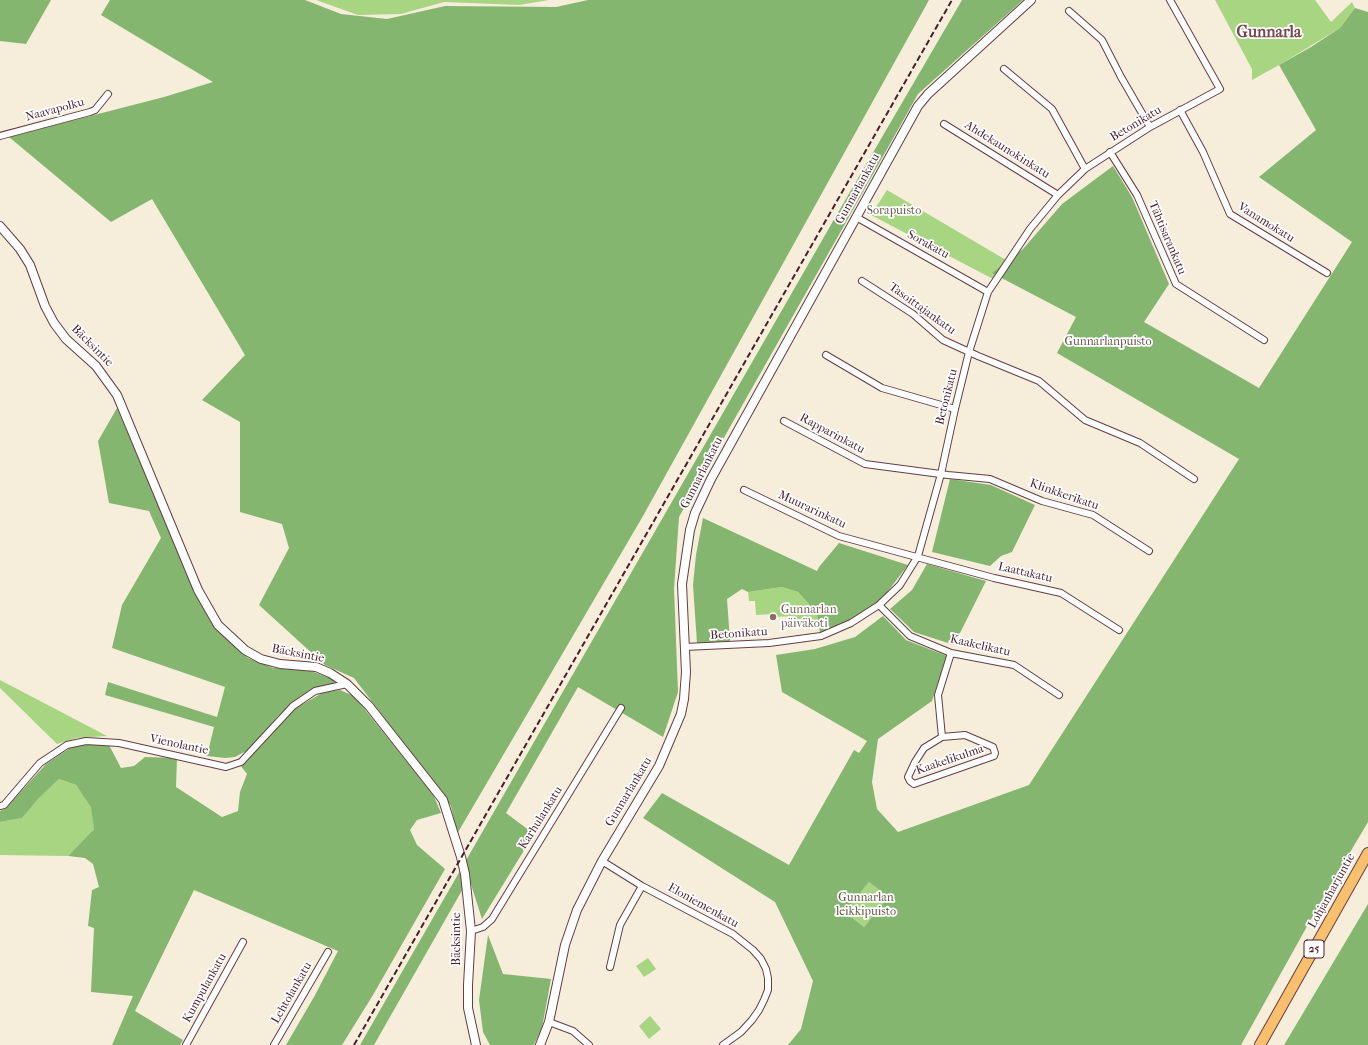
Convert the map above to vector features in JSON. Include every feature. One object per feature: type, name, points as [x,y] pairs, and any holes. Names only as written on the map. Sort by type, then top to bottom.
[{"type":"highway","name":"Lohjanharjuntie","points":[[1260,1045],[1368,854]]},
{"type":"street","name":"Gunnarlankatu","points":[[540,1045],[548,1022],[566,944],[577,910],[602,861],[659,766],[679,722],[686,685],[682,584],[690,530],[695,513],[711,479],[922,100],[1031,0]]},
{"type":"street","name":"Betonikatu","points":[[685,647],[769,643],[821,636],[851,623],[879,605],[900,585],[918,556],[941,474],[969,352],[988,292],[1030,230],[1058,195],[1085,169],[1150,127],[1220,89],[1170,0]]},
{"type":"street","points":[[1069,11],[1102,40],[1121,77],[1150,127]]},
{"type":"street","points":[[1004,69],[1052,109],[1085,169]]},
{"type":"street","name":"Naavapolku","points":[[0,136],[90,112],[95,110],[108,94]]},
{"type":"street","name":"Vanamokatu","points":[[1180,110],[1203,152],[1230,214],[1327,273]]},
{"type":"street","name":"Ahdekaunokinkatu","points":[[944,124],[1058,195]]},
{"type":"street","name":"Tähtisarankatu","points":[[1110,152],[1137,195],[1176,284],[1264,340]]},
{"type":"street","name":"Sorakatu","points":[[856,217],[988,292]]},
{"type":"street","name":"Bäcksintie","points":[[0,226],[20,249],[30,265],[45,306],[54,323],[66,338],[96,366],[117,394],[198,590],[218,625],[245,650],[261,658],[280,664],[316,667],[330,672],[347,684],[368,706],[443,800],[465,874],[471,931],[468,1008],[476,1045]]},
{"type":"street","name":"Tasoittajankatu","points":[[862,281],[913,314],[943,340],[1039,381],[1085,420],[1140,442],[1194,478]]},
{"type":"street","points":[[826,355],[882,388],[955,409]]},
{"type":"street","name":"Rapparinkatu","points":[[784,421],[865,464],[941,474]]},
{"type":"street","name":"Klinkkerikatu","points":[[941,474],[990,479],[1042,501],[1093,515],[1149,551]]},
{"type":"street","name":"Muurarinkatu","points":[[744,490],[839,536],[918,556]]},
{"type":"street","name":"Laattakatu","points":[[918,556],[994,578],[1060,593],[1119,630]]},
{"type":"street","name":"Kaakelikatu","points":[[879,605],[910,636],[951,653],[1014,665],[1059,695]]},
{"type":"street","name":"Kaakelikulma","points":[[942,737],[938,695],[951,653]]},
{"type":"street","name":"Vienolantie","points":[[0,806],[4,804],[40,763],[67,746],[86,741],[119,743],[226,767],[241,762],[293,706],[316,691],[347,684]]},
{"type":"street","name":"Karhulankatu","points":[[471,931],[483,927],[492,919],[621,708]]},
{"type":"street","name":"Kaakelikulma","points":[[965,734],[993,748],[995,753],[994,756],[914,784],[908,777],[915,762],[924,748],[942,737],[965,734]]},
{"type":"street","name":"Eloniemenkatu","points":[[602,861],[642,886],[733,934],[753,950],[760,959],[766,969],[768,990],[759,1010],[741,1032],[723,1045]]},
{"type":"street","points":[[610,967],[620,925],[642,886]]},
{"type":"street","name":"Kumpulankatu","points":[[186,1045],[243,942]]},
{"type":"street","name":"Lehtolankatu","points":[[274,1045],[328,952]]},
{"type":"street","points":[[548,1022],[573,1031],[590,1045]]},
{"type":"green space","points":[[0,0],[51,0],[26,44],[0,41]]},
{"type":"green space","points":[[110,0],[305,0],[341,14],[387,19],[445,6],[556,7],[588,0],[929,0],[643,516],[457,834],[451,806],[354,678],[325,665],[259,605],[289,548],[282,524],[240,512],[240,422],[202,400],[245,355],[152,199],[111,222],[9,137],[164,97],[213,82],[101,15]]},
{"type":"green space","points":[[316,0],[549,0],[519,5],[444,2],[401,14],[358,15]]},
{"type":"green space","points":[[962,0],[1023,0],[918,94],[679,517],[674,589],[678,692],[663,737],[578,687],[506,813],[534,834],[482,919],[469,878],[374,1045],[360,1045],[836,216]]},
{"type":"green space","points":[[1215,0],[1315,0],[1331,22],[1352,2],[1355,8],[1340,28],[1252,80],[1252,69]]},
{"type":"green space","name":"Gunnarlanpuisto","points":[[1355,8],[1368,12],[1368,822],[1320,903],[1241,1045],[788,1045],[801,1029],[813,981],[775,902],[643,818],[662,793],[789,865],[854,750],[859,753],[867,741],[782,692],[776,655],[815,649],[855,637],[883,616],[906,640],[947,656],[932,701],[878,739],[872,782],[877,809],[898,832],[1029,785],[1239,459],[1057,353],[1076,317],[992,273],[1023,249],[1062,204],[1113,166],[1132,197],[1169,284],[1144,322],[1259,388],[1352,242],[1259,177],[1316,130],[1279,65],[1311,47],[1340,28]],"holes":[[[869,882],[888,897],[864,927],[845,912]]]},
{"type":"green space","name":"Sorapuisto","points":[[887,190],[1006,260],[993,279],[871,215]]},
{"type":"green space","points":[[117,408],[170,533],[216,629],[248,658],[273,668],[308,670],[336,680],[333,684],[319,687],[301,696],[279,715],[248,750],[235,757],[225,758],[207,756],[214,727],[105,695],[108,682],[217,717],[225,687],[112,648],[122,605],[161,538],[149,511],[109,503],[98,441]]},
{"type":"green space","points":[[950,479],[991,485],[1035,505],[1012,552],[1001,556],[990,566],[932,552]]},
{"type":"green space","points":[[703,518],[817,571],[839,543],[908,565],[882,599],[854,618],[820,633],[817,613],[798,592],[782,587],[748,592],[742,589],[727,599],[730,641],[697,643],[693,585],[696,555]]},
{"type":"green space","points":[[927,564],[986,581],[954,645],[914,632],[890,609],[912,590]]},
{"type":"green space","points":[[782,587],[798,592],[817,613],[819,620],[796,621],[795,616],[774,617],[774,614],[756,615],[755,601],[749,601],[748,592]]},
{"type":"green space","points":[[0,680],[107,736],[77,738],[57,744],[0,688]]},
{"type":"green space","points":[[340,690],[354,696],[433,794],[441,813],[417,820],[410,830],[417,845],[445,869],[373,995],[342,1045],[286,1045],[314,997],[338,951],[194,890],[135,1011],[183,1040],[180,1045],[112,1045],[133,996],[91,992],[94,928],[88,926],[92,890],[99,887],[93,864],[85,858],[68,856],[94,829],[91,807],[76,785],[59,779],[39,798],[22,818],[0,822],[0,811],[5,809],[46,764],[70,748],[88,744],[109,745],[121,768],[134,766],[145,757],[177,758],[176,787],[222,817],[238,811],[240,792],[247,774],[240,765],[246,762],[296,708],[322,693]]},
{"type":"green space","points":[[59,779],[76,785],[92,807],[94,829],[68,856],[0,855],[0,822],[22,818],[39,798]]},
{"type":"green space","name":"Gunnarlan leikkipuisto","points":[[869,882],[888,897],[864,927],[845,912]]},
{"type":"green space","points":[[1368,904],[1368,1045],[1284,1045],[1318,988]]},
{"type":"green space","points":[[488,935],[503,974],[551,979],[542,1028],[534,1045],[490,1045],[483,1032],[479,1000]]},
{"type":"green space","points":[[648,958],[656,969],[644,977],[636,966]]},
{"type":"green space","points":[[650,1016],[661,1029],[649,1039],[639,1026]]},
{"type":"railway","points":[[354,1045],[952,0]]},
{"type":"place","name":"Gunnarlan päiväkoti","points":[[773,617]]},
{"type":"district","name":"Gunnarla","points":[[1269,33]]}]
